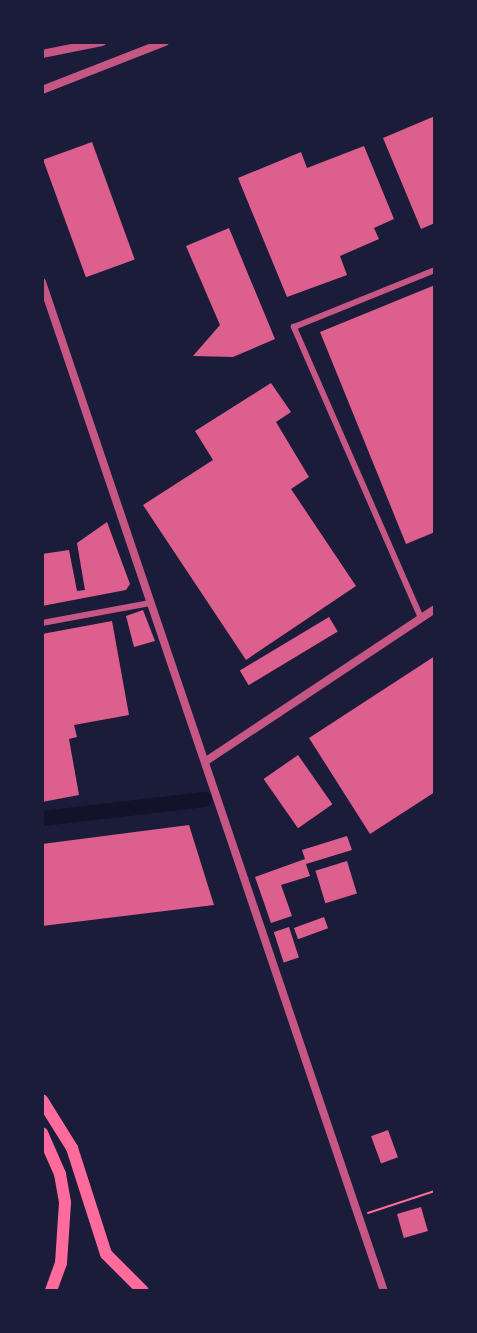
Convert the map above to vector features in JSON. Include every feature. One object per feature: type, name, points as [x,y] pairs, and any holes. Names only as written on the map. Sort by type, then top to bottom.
[{"type":"highway","points":[[42,1100],[72,1148],[105,1254],[143,1291]]},
{"type":"highway","points":[[42,1133],[60,1174],[65,1203],[61,1263],[51,1291]]},
{"type":"street","points":[[42,54],[102,42]]},
{"type":"street","points":[[42,90],[165,42]]},
{"type":"street","points":[[421,618],[294,327],[435,270]]},
{"type":"street","points":[[42,282],[384,1291]]},
{"type":"street","points":[[42,623],[150,603]]},
{"type":"street","points":[[206,761],[435,609]]},
{"type":"path","points":[[359,1216],[435,1191]]},
{"type":"building","points":[[435,116],[435,223],[421,229],[383,138]]},
{"type":"building","points":[[92,142],[135,259],[86,277],[43,160]]},
{"type":"building","points":[[364,146],[394,219],[374,228],[379,239],[340,256],[347,275],[287,297],[238,178],[301,152],[307,168]]},
{"type":"building","points":[[229,228],[275,339],[233,357],[193,356],[220,325],[186,246]]},
{"type":"building","points":[[435,285],[435,532],[406,544],[320,332]]},
{"type":"building","points":[[271,383],[291,412],[276,422],[309,477],[291,489],[356,586],[246,660],[143,505],[213,460],[195,431]]},
{"type":"building","points":[[107,522],[130,584],[126,590],[42,606],[42,554],[69,550],[77,591],[85,590],[77,543]]},
{"type":"building","points":[[143,610],[155,641],[134,647],[126,616]]},
{"type":"building","points":[[329,617],[338,632],[249,685],[240,671]]},
{"type":"building","points":[[112,621],[129,715],[74,725],[77,737],[69,739],[79,795],[42,802],[42,634]]},
{"type":"building","points":[[435,656],[435,792],[370,834],[309,738]]},
{"type":"building","points":[[298,755],[332,804],[298,828],[264,779]]},
{"type":"building","points":[[189,825],[214,905],[42,926],[42,844]]},
{"type":"building","points":[[347,836],[352,850],[306,864],[310,876],[281,885],[292,916],[271,923],[255,877],[305,859],[302,850]]},
{"type":"building","points":[[347,861],[357,894],[325,903],[315,871]]},
{"type":"building","points":[[324,917],[328,928],[298,939],[294,928]]},
{"type":"building","points":[[289,927],[299,957],[284,962],[274,932]]},
{"type":"building","points":[[388,1130],[398,1157],[381,1163],[371,1136]]},
{"type":"building","points":[[421,1207],[428,1231],[404,1238],[397,1214]]},
{"type":"waterway","points":[[42,818],[204,799]]}]
